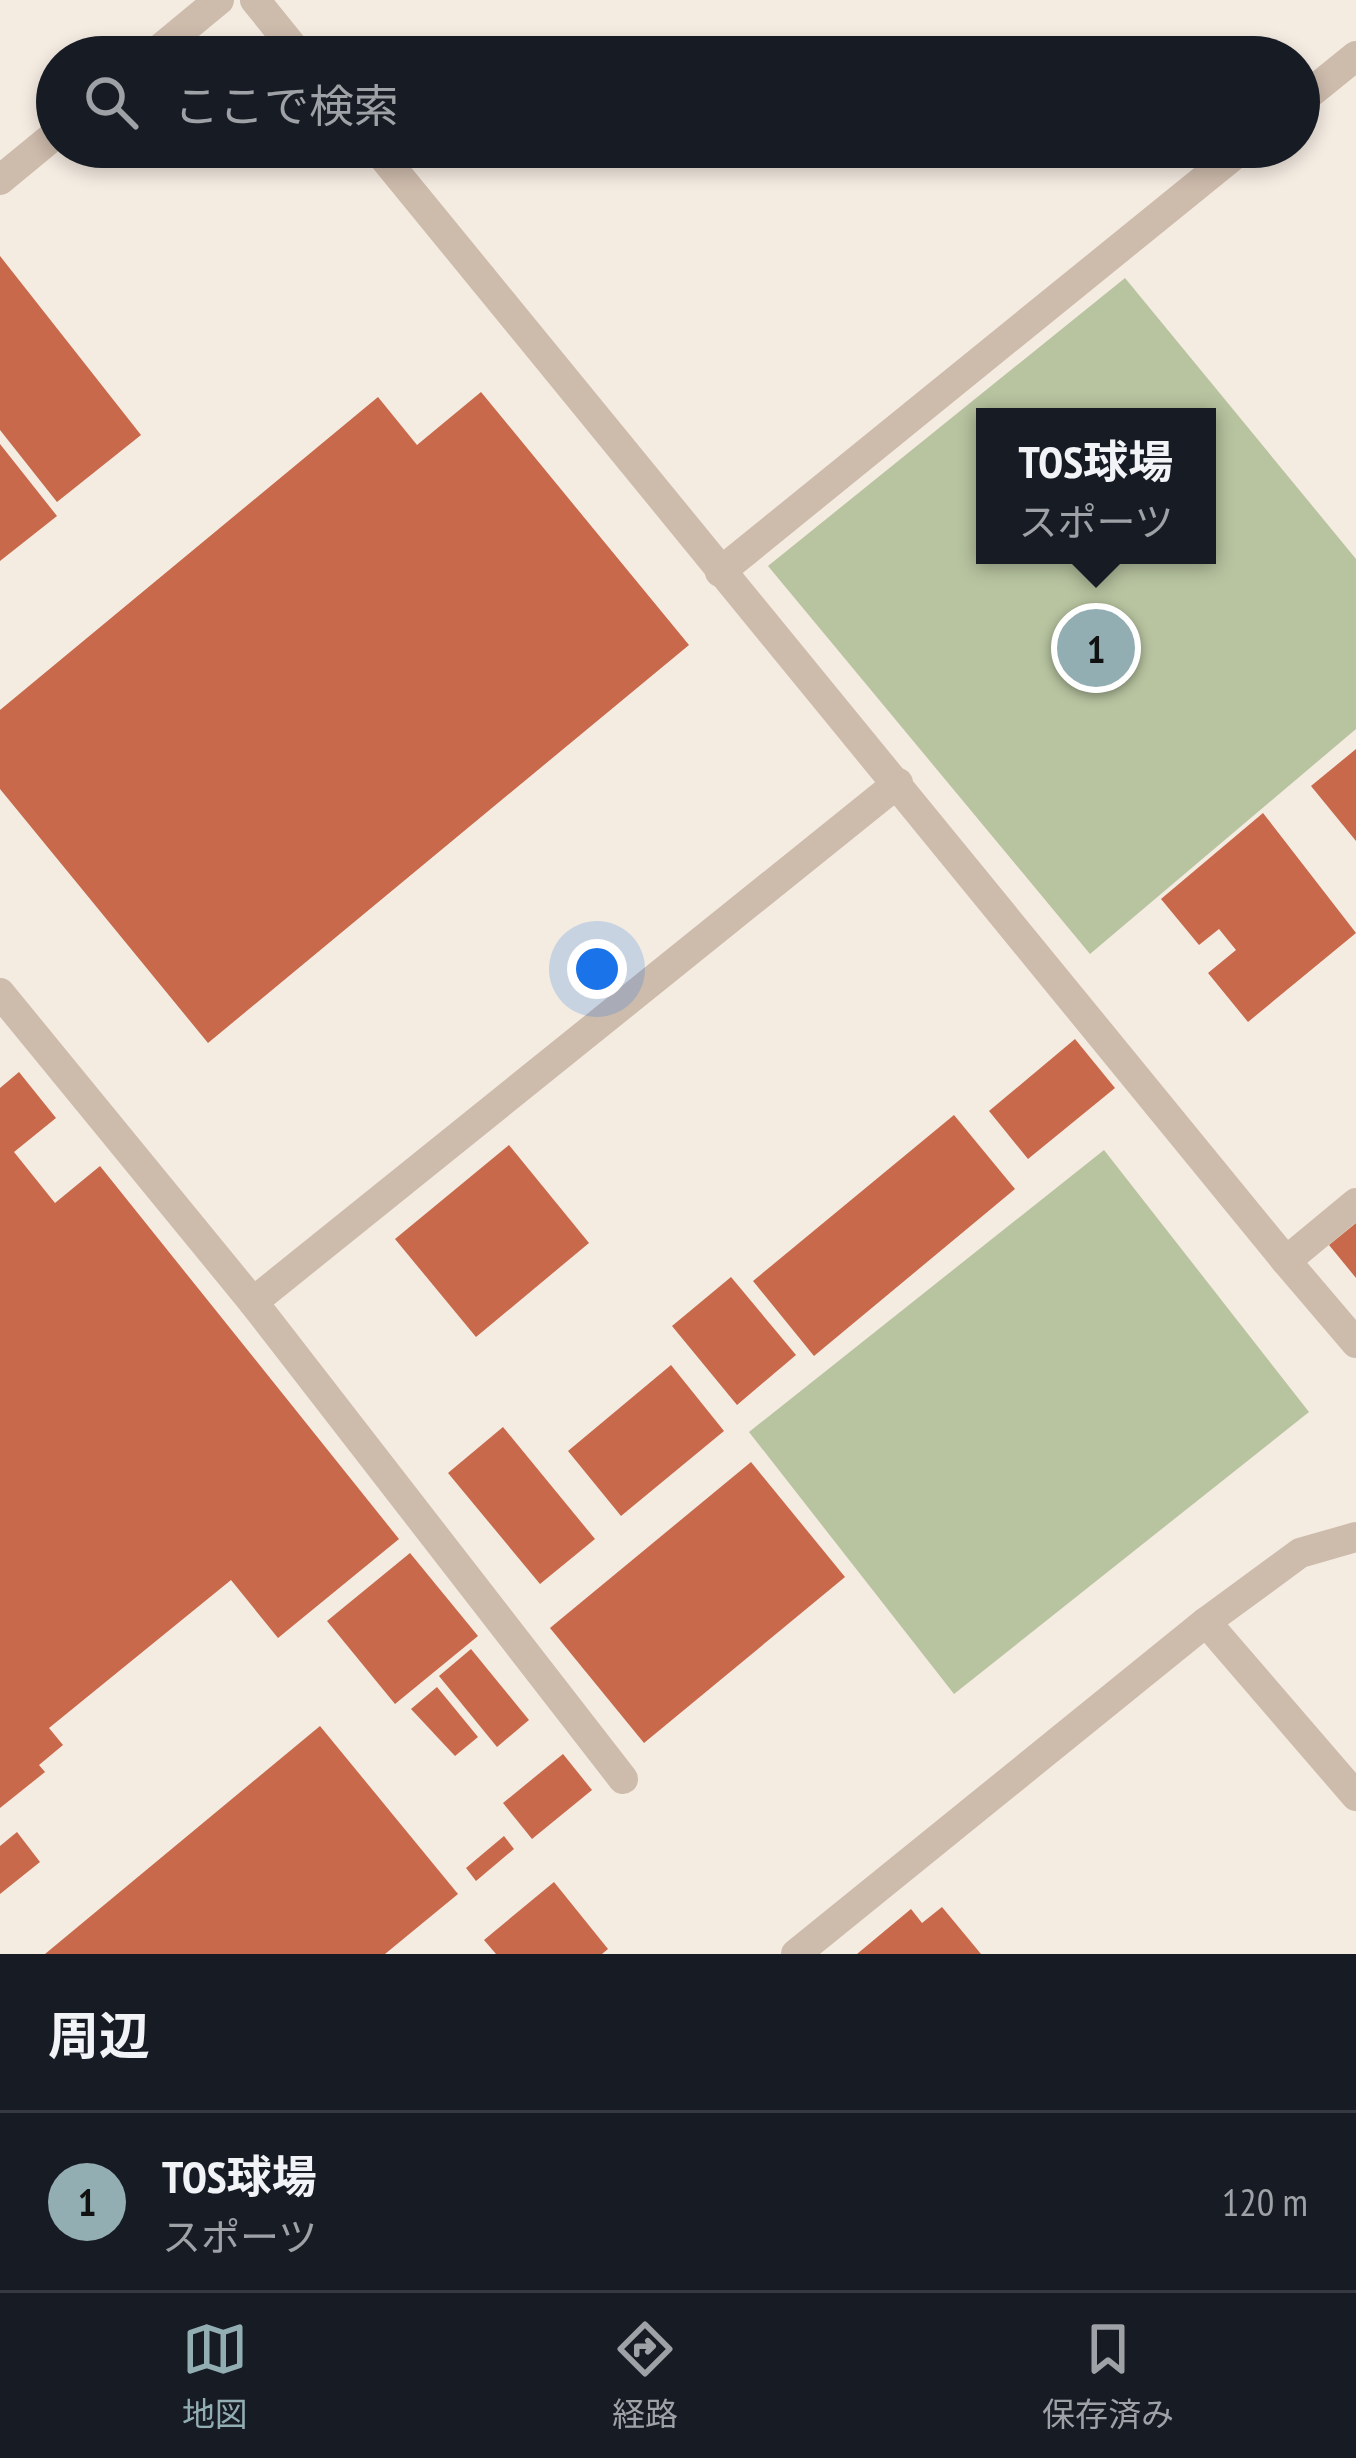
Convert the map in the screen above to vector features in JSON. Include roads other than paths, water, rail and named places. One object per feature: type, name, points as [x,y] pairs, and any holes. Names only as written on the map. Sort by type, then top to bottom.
[{"type":"street","points":[[175,36],[219,0]]},
{"type":"street","points":[[255,0],[285,36]]},
{"type":"street","points":[[1320,85],[1356,56]]},
{"type":"street","points":[[0,180],[36,150]]},
{"type":"street","points":[[392,168],[1356,1343]]},
{"type":"street","points":[[720,572],[1218,168]]},
{"type":"street","points":[[253,1302],[898,783]]},
{"type":"street","points":[[0,992],[253,1302],[623,1779]]},
{"type":"street","points":[[1286,1261],[1356,1203]]},
{"type":"street","points":[[796,1954],[1206,1622],[1300,1553],[1356,1537]]},
{"type":"street","points":[[1206,1622],[1356,1796]]},
{"type":"place","name":"TOS球場","points":[[1096,648]]}]
